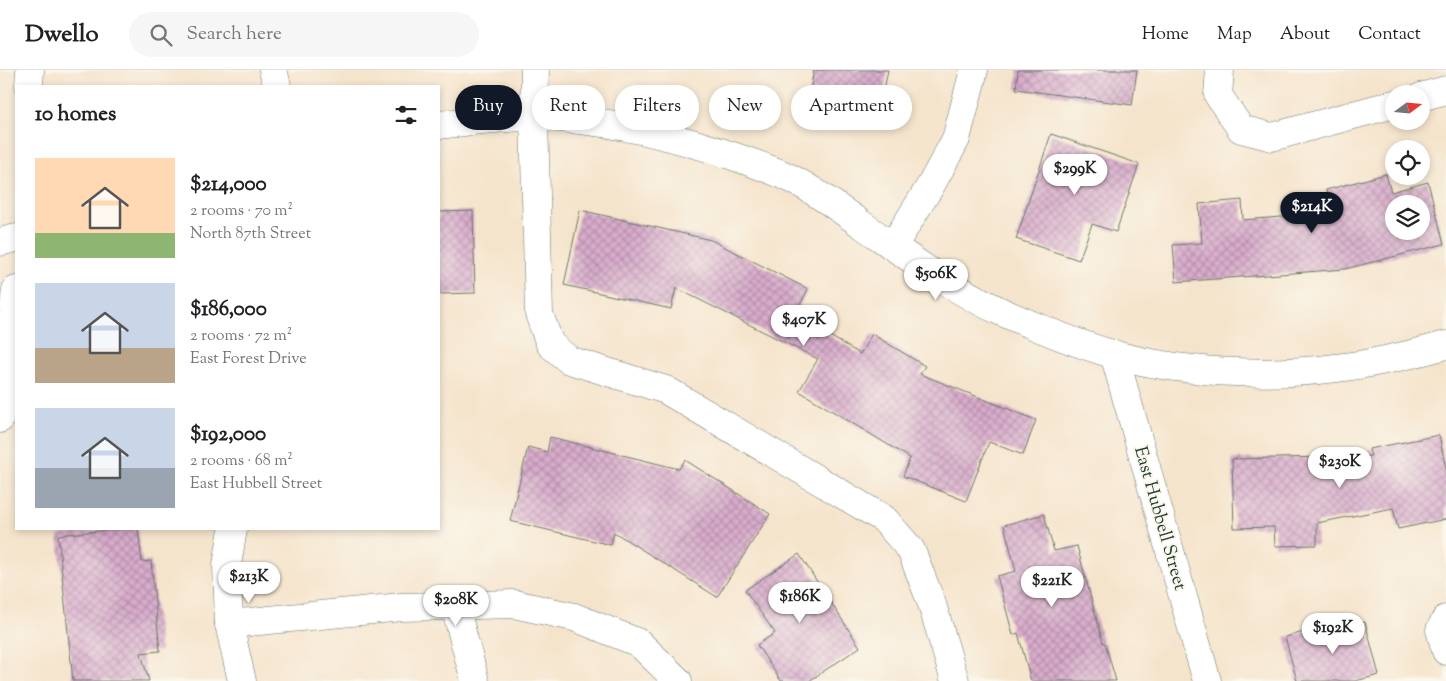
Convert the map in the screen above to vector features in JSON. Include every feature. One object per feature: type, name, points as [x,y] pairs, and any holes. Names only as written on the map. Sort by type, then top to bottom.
[{"type":"street","points":[[29,85],[30,70]]},
{"type":"street","points":[[274,70],[277,85]]},
{"type":"street","points":[[535,70],[535,85]]},
{"type":"street","points":[[893,246],[932,185],[956,139],[974,70]]},
{"type":"street","points":[[1220,70],[1218,95],[1241,129],[1272,137],[1385,106]]},
{"type":"street","points":[[1430,94],[1446,90]]},
{"type":"street","points":[[440,126],[532,117]]},
{"type":"street","points":[[605,123],[680,138],[745,160],[793,180],[837,207],[952,286],[1000,312],[1067,339],[1114,354],[1166,366],[1258,373],[1336,368],[1397,358],[1446,345]]},
{"type":"street","points":[[534,130],[539,314],[550,344],[569,360],[666,390],[884,519],[911,550],[932,604],[955,681]]},
{"type":"street","points":[[0,242],[15,238]]},
{"type":"street","points":[[0,419],[15,298]]},
{"type":"street","name":"East Hubbell Street","points":[[1114,354],[1207,681]]},
{"type":"street","points":[[233,530],[227,565],[229,624],[242,681]]},
{"type":"street","points":[[229,624],[402,607],[514,604],[574,617],[639,642],[678,681]]},
{"type":"street","points":[[455,606],[476,681]]},
{"type":"street","points":[[1446,619],[1440,630],[1446,651]]},
{"type":"building","points":[[814,70],[888,70],[885,85],[811,85]]},
{"type":"building","points":[[1018,70],[1137,70],[1132,105],[1016,89]]},
{"type":"building","points":[[1051,134],[1139,164],[1116,232],[1092,224],[1079,260],[1016,239]]},
{"type":"building","points":[[1385,174],[1385,185],[1389,185],[1391,192],[1417,185],[1429,185],[1444,244],[1345,269],[1176,282],[1173,245],[1202,243],[1199,204],[1242,200],[1243,220],[1332,213],[1326,190]]},
{"type":"building","points":[[580,210],[711,240],[808,289],[795,315],[860,354],[872,334],[925,366],[920,374],[1036,420],[1023,455],[989,442],[966,501],[903,476],[910,458],[799,391],[818,359],[676,288],[671,309],[564,285]]},
{"type":"building","points":[[473,211],[475,293],[440,294],[440,212]]},
{"type":"building","points":[[1439,435],[1446,469],[1446,519],[1398,529],[1393,508],[1317,523],[1317,545],[1275,546],[1274,527],[1234,528],[1232,459],[1371,456],[1369,449]]},
{"type":"building","points":[[550,437],[679,469],[685,460],[770,514],[717,597],[614,532],[611,545],[510,521],[528,447],[547,452]]},
{"type":"building","points":[[1044,514],[1054,551],[1077,546],[1103,643],[1105,643],[1116,681],[1031,681],[1018,633],[1013,635],[997,576],[1016,571],[1004,525]]},
{"type":"building","points":[[108,530],[138,530],[142,562],[151,561],[160,651],[141,653],[149,681],[73,681],[58,535]]},
{"type":"building","points":[[799,554],[860,647],[809,681],[781,681],[757,645],[775,633],[745,590]]},
{"type":"building","points":[[1365,622],[1379,675],[1355,681],[1297,681],[1285,637],[1323,627],[1324,632]]}]
